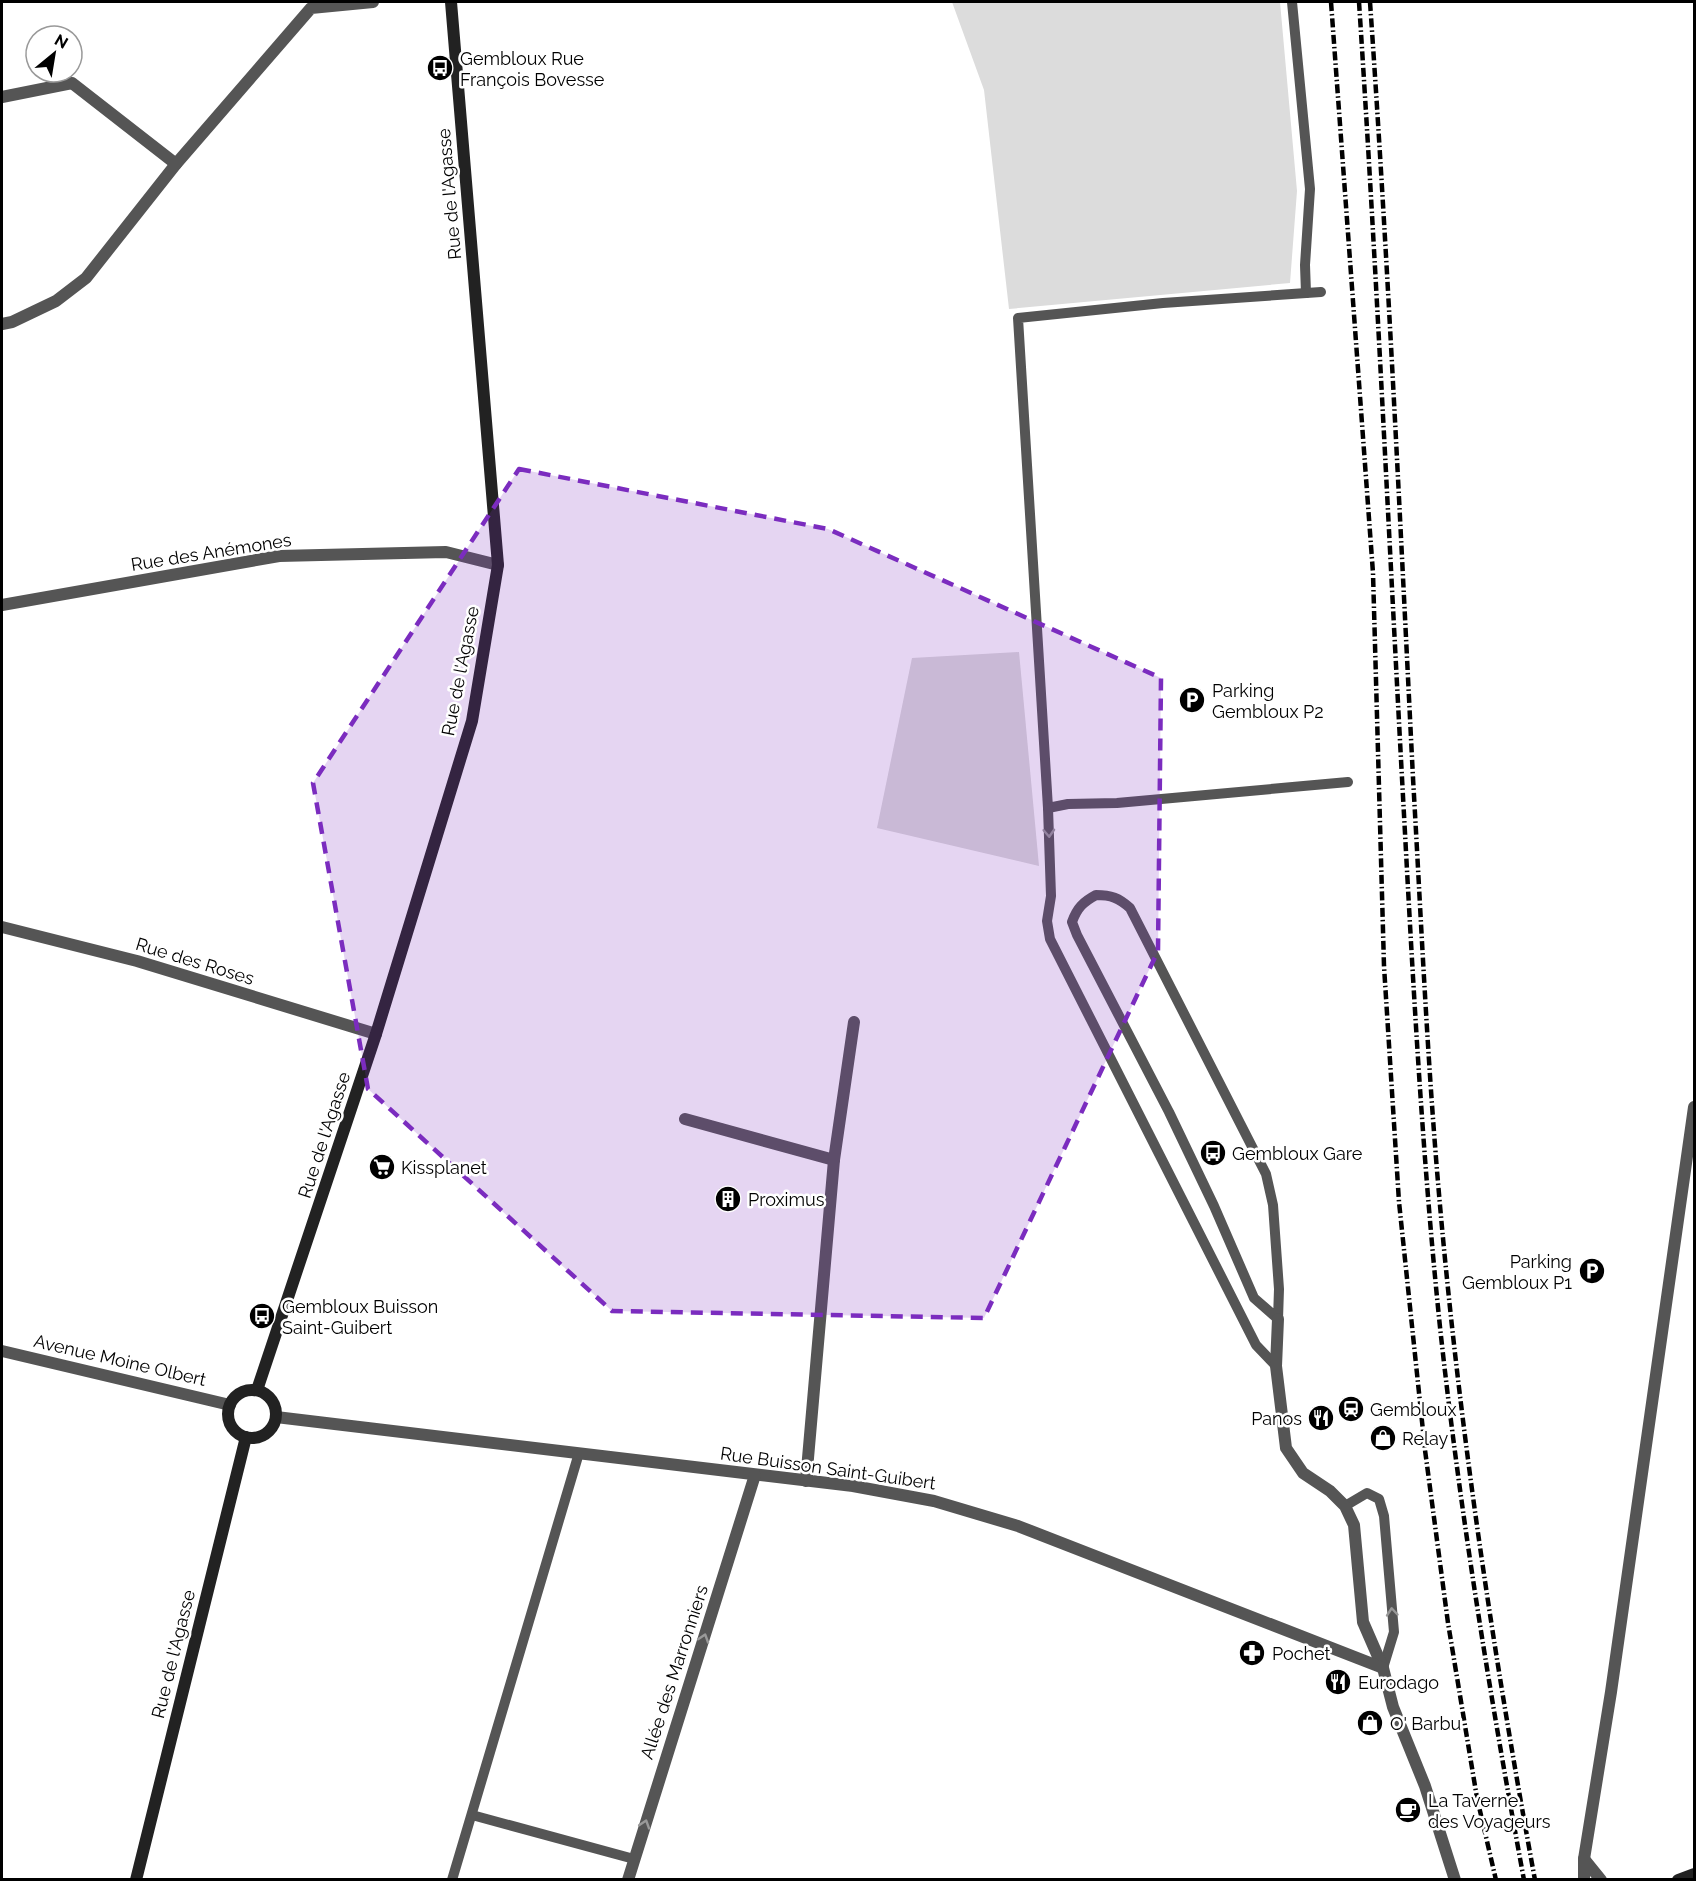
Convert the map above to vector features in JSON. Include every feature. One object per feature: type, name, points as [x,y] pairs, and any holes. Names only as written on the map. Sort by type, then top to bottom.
[{"type":"street","points":[[2,324],[12,322],[56,301],[86,278],[176,164],[311,8],[373,2]]},
{"type":"street","name":"Rue de l'Agasse","points":[[257,1390],[376,1034],[472,721],[498,565],[450,2]]},
{"type":"street","points":[[2,97],[72,83],[176,164]]},
{"type":"street","name":"Rue des Anémones","points":[[2,605],[279,556],[446,552],[498,565]]},
{"type":"street","name":"Rue des Roses","points":[[2,927],[136,961],[376,1034]]},
{"type":"street","points":[[806,1481],[834,1160],[854,1022]]},
{"type":"street","points":[[1584,1880],[1584,1859],[1611,1692],[1695,1107]]},
{"type":"street","points":[[685,1119],[834,1160]]},
{"type":"street","points":[[1278,1319],[1276,1366],[1286,1448],[1303,1473],[1330,1491],[1345,1506],[1354,1525],[1363,1622],[1383,1668],[1393,1707],[1425,1786],[1455,1880]]},
{"type":"street","name":"Avenue Moine Olbert","points":[[3,1355],[230,1405]]},
{"type":"street","points":[[257,1390],[264,1392],[274,1403],[276,1417],[269,1432],[254,1438],[246,1437],[238,1434],[229,1420],[230,1405],[238,1394],[257,1390]]},
{"type":"street","name":"Rue Buisson Saint-Guibert","points":[[276,1417],[806,1481],[892,1492],[934,1501],[1018,1526],[1383,1668]]},
{"type":"street","name":"Rue de l'Agasse","points":[[136,1880],[246,1437]]},
{"type":"street","name":"Allée des Marronniers","points":[[628,1880],[755,1475]]},
{"type":"street","points":[[1584,1859],[1601,1880]]},
{"type":"street","points":[[1678,1880],[1695,1874]]},
{"type":"lane","points":[[1292,2],[1310,189],[1305,265],[1306,293]]},
{"type":"lane","points":[[1276,1366],[1256,1345],[1050,939],[1047,921],[1051,896],[1051,858],[1018,318],[1152,304],[1321,292]]},
{"type":"lane","points":[[1048,808],[1068,804],[1117,803],[1348,782]]},
{"type":"lane","points":[[1109,895],[1121,899],[1130,908],[1266,1174],[1273,1205],[1279,1289],[1278,1319],[1254,1298],[1214,1206],[1173,1121],[1077,935],[1072,922],[1076,910],[1085,901],[1096,896],[1109,895]]},
{"type":"lane","points":[[452,1880],[579,1453]]},
{"type":"lane","points":[[1345,1506],[1367,1493],[1379,1499],[1384,1516],[1394,1632],[1383,1668]]},
{"type":"lane","points":[[472,1815],[634,1859]]},
{"type":"highlighted area","points":[[519,469],[828,529],[1161,678],[1158,951],[984,1318],[612,1311],[368,1089],[313,783]]},
{"type":"shaded area","points":[[952,2],[1280,2],[1297,191],[1290,283],[1009,309],[984,90]]},
{"type":"shaded area","points":[[1019,652],[1039,866],[877,828],[912,658]]},
{"type":"railway","points":[[1331,2],[1373,573],[1384,966],[1399,1202],[1425,1450],[1448,1623],[1477,1798],[1496,1880]]},
{"type":"railway","points":[[1359,2],[1413,984],[1433,1258],[1466,1535],[1524,1880]]},
{"type":"railway","points":[[1370,2],[1388,293],[1424,986],[1439,1194],[1467,1452],[1491,1624],[1535,1880]]},
{"type":"place","name":"Gembloux Rue François Bovesse","points":[[440,68]]},
{"type":"place","name":"Parking Gembloux P2","points":[[1192,700]]},
{"type":"place","name":"Gembloux Gare","points":[[1213,1153]]},
{"type":"place","name":"Kissplanet","points":[[382,1167]]},
{"type":"place","name":"Proximus","points":[[728,1199]]},
{"type":"place","name":"Parking Gembloux P1","points":[[1592,1271]]},
{"type":"place","name":"Gembloux Buisson Saint-Guibert","points":[[262,1316]]},
{"type":"place","name":"Gembloux","points":[[1351,1409]]},
{"type":"place","name":"Panos","points":[[1321,1418]]},
{"type":"place","name":"Relay","points":[[1383,1438]]},
{"type":"place","name":"Pochet","points":[[1252,1653]]},
{"type":"place","name":"Eurodago","points":[[1338,1682]]},
{"type":"place","name":"O' Barbu","points":[[1370,1723]]},
{"type":"place","name":"La Taverne des Voyageurs","points":[[1408,1810]]}]
